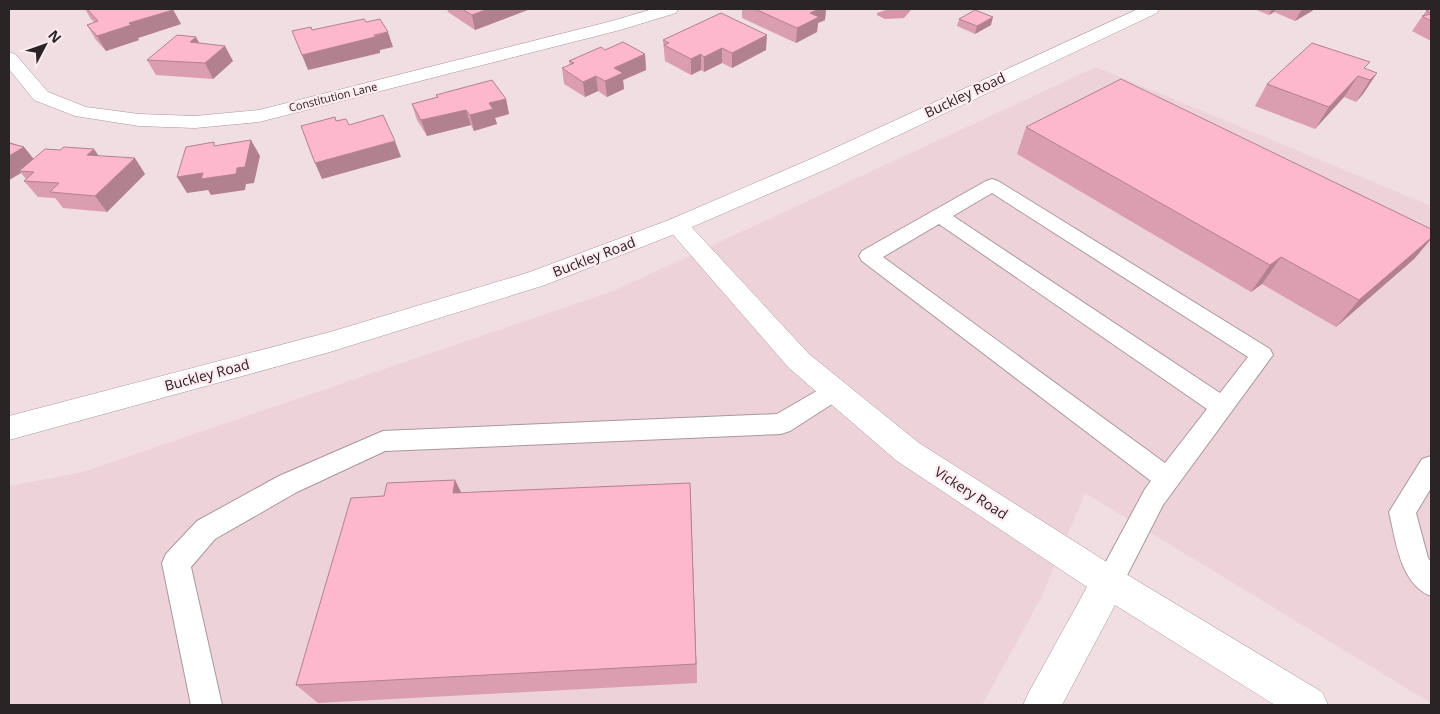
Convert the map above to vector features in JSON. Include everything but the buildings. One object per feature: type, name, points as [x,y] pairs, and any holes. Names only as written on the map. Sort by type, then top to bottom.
[{"type":"street","name":"Constitution Lane","points":[[9,58],[41,96],[82,112],[139,120],[195,122],[259,116],[614,26],[670,9]]},
{"type":"street","name":"Buckley Road","points":[[9,428],[330,342],[536,279],[677,226],[821,162],[1151,9]]},
{"type":"street","name":"Vickery Road","points":[[677,226],[799,361],[908,452],[1109,582],[1309,705]]},
{"type":"street","points":[[1042,705],[1109,582]]},
{"type":"lane","points":[[1109,582],[1154,497],[1262,355],[992,185],[869,256],[1167,479]]},
{"type":"lane","points":[[939,215],[1222,407]]},
{"type":"lane","points":[[206,705],[176,563],[206,530],[288,484],[383,441],[781,424],[835,391]]},
{"type":"lane","points":[[1431,468],[1402,512],[1416,564],[1431,583]]},
{"type":"shaded area","points":[[889,9],[911,10],[904,18],[885,19],[877,15],[877,13]]},
{"type":"shaded area","points":[[1096,67],[1431,206],[1431,703],[1085,493],[1041,598],[982,705],[9,705],[9,486],[83,472],[616,290]]}]
